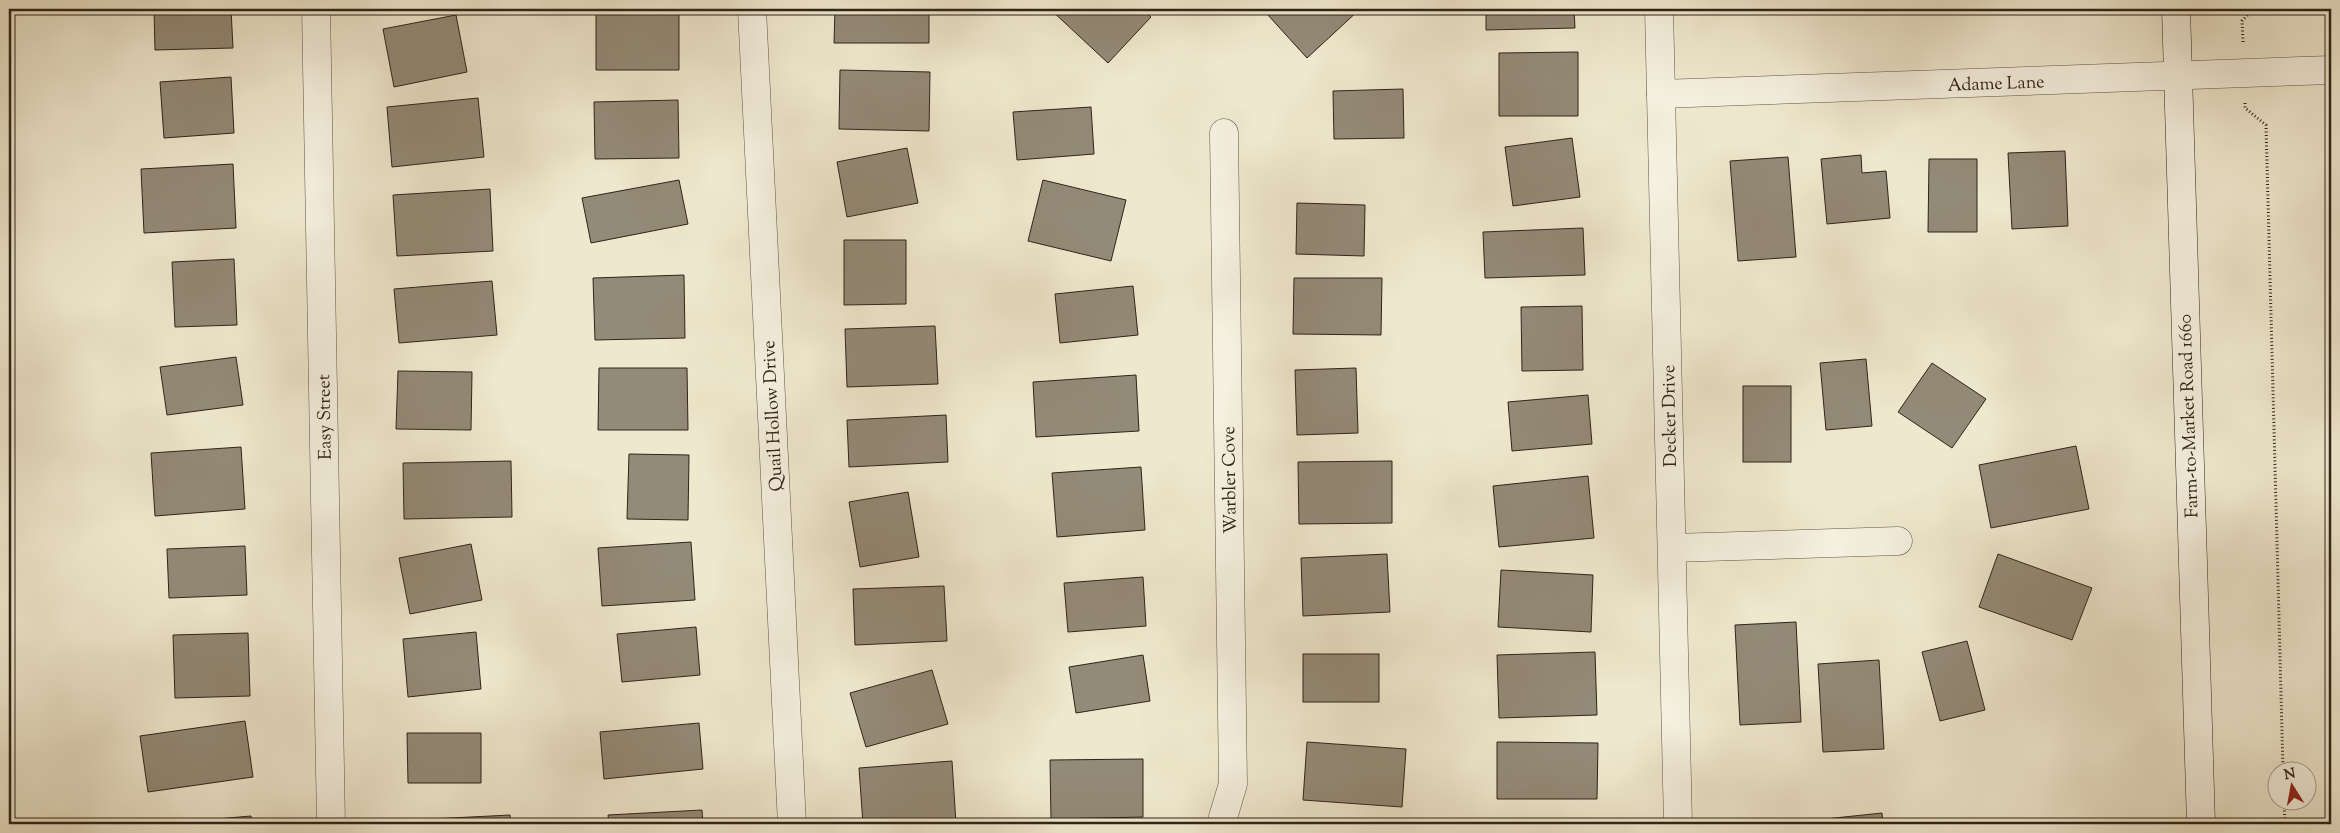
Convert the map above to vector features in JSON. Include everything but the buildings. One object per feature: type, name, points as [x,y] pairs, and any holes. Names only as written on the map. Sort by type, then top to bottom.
[{"type":"street","name":"Easy Street","points":[[316,9],[331,824]]},
{"type":"street","name":"Quail Hollow Drive","points":[[752,9],[792,824]]},
{"type":"street","name":"Decker Drive","points":[[1659,9],[1678,824]]},
{"type":"street","name":"Farm-to-Market Road 1660","points":[[2176,9],[2201,824]]},
{"type":"street","name":"Adame Lane","points":[[1661,94],[2178,77],[2331,70]]},
{"type":"street","name":"Warbler Cove","points":[[1221,824],[1233,784],[1224,133]]},
{"type":"street","points":[[1672,548],[1898,542]]},
{"type":"path","points":[[2242,20],[2253,9]]},
{"type":"path","points":[[2245,108],[2266,125],[2283,760]]},
{"type":"path","points":[[2284,810],[2285,824]]}]
